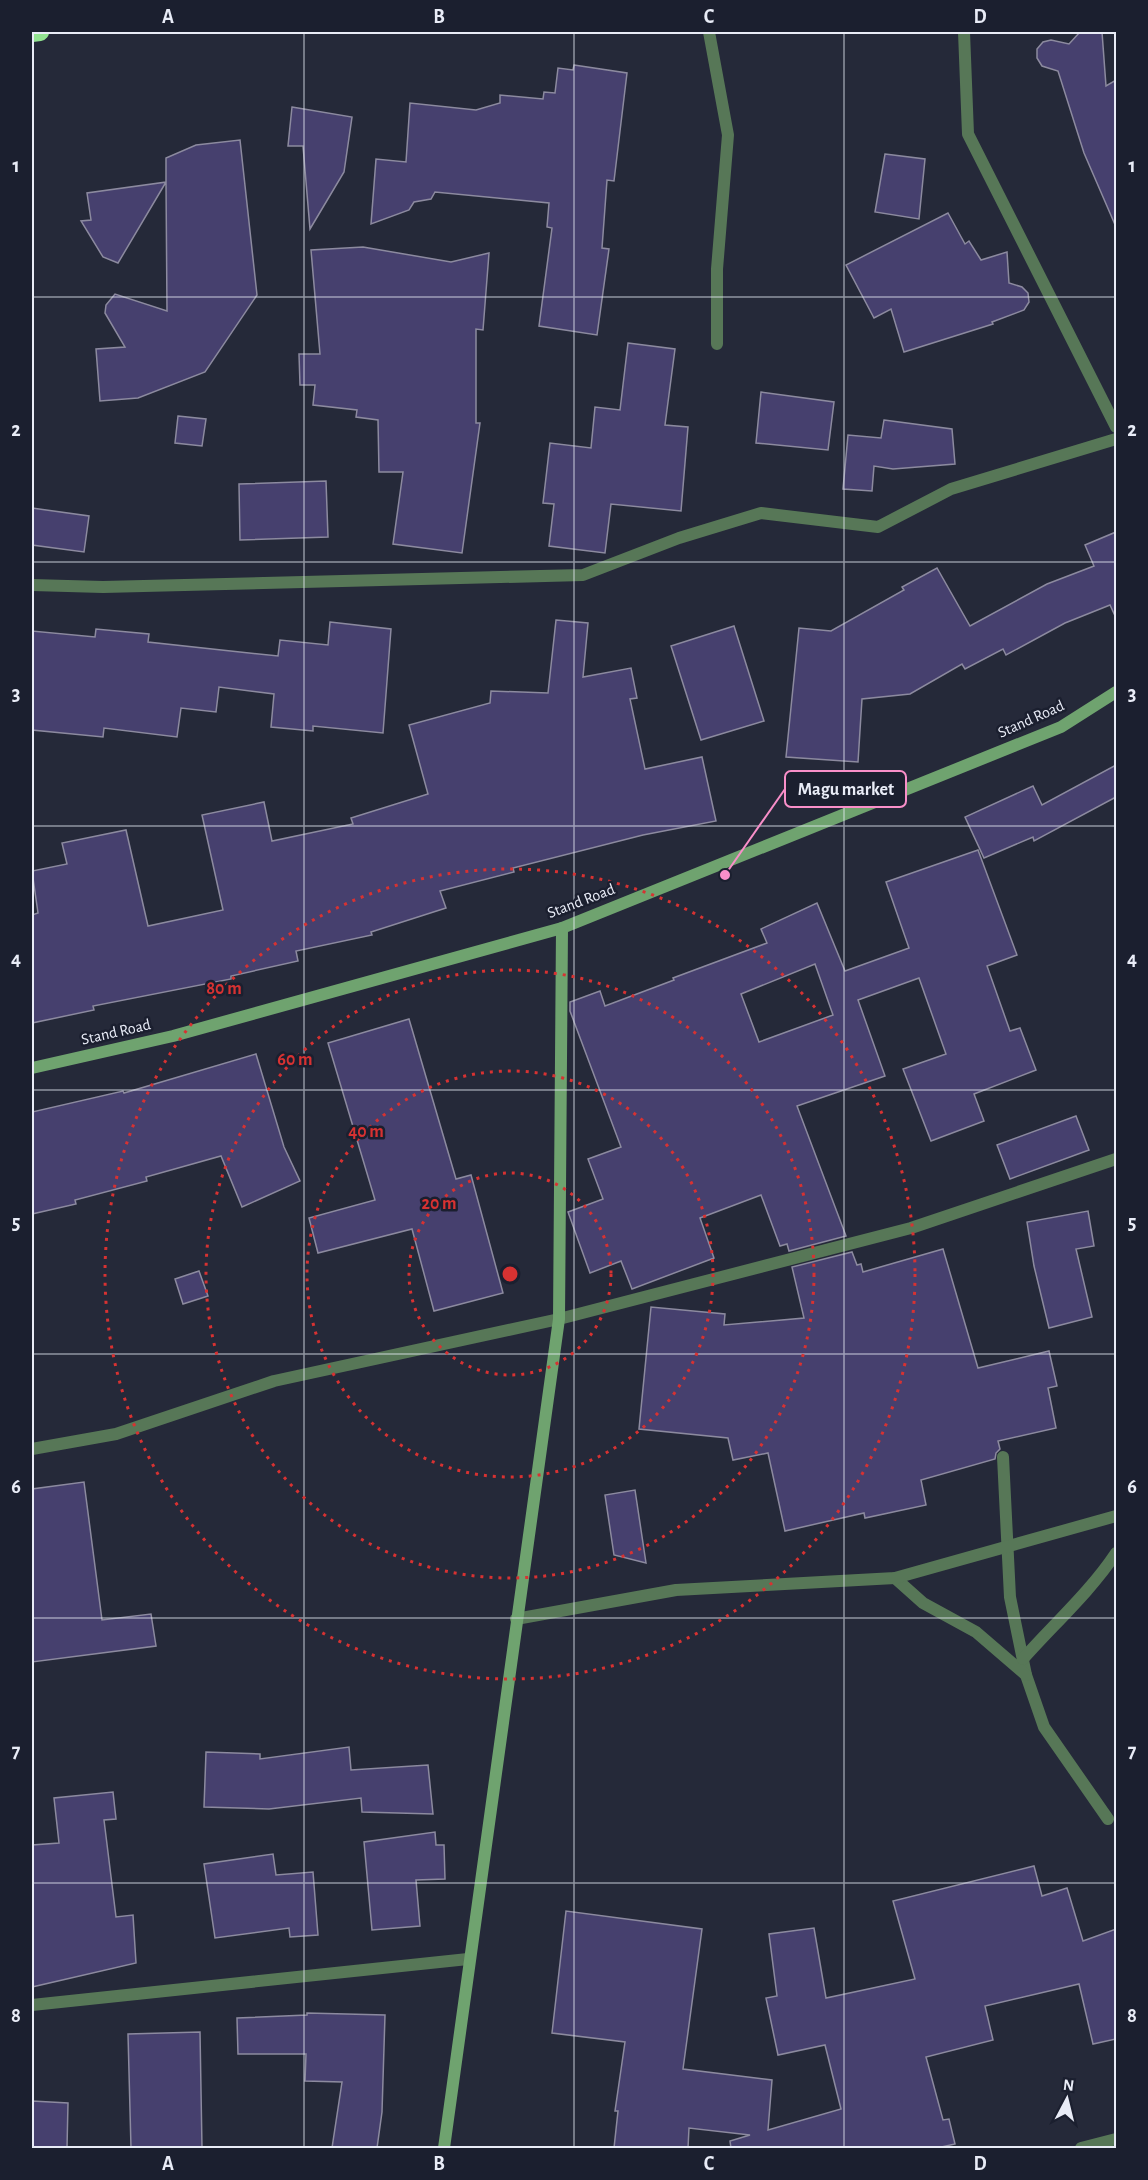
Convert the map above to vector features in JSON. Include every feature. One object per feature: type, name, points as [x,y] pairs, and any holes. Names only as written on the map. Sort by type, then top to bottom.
[{"type":"highway","points":[[32,33],[40,32]]},
{"type":"street","points":[[709,32],[728,135],[717,269],[717,344]]},
{"type":"street","points":[[964,32],[968,134],[1116,428]]},
{"type":"street","points":[[32,585],[103,587],[583,575],[679,538],[761,513],[878,527],[951,489],[1116,439]]},
{"type":"street","name":"Stand Road","points":[[32,1068],[172,1036],[561,928],[1060,727],[1116,692]]},
{"type":"street","points":[[444,2148],[468,1959],[559,1319],[561,928]]},
{"type":"street","points":[[34,1446],[116,1434],[274,1381],[559,1319],[910,1228],[1116,1159]]},
{"type":"street","points":[[1003,1457],[1010,1597],[1026,1675],[1044,1727],[1107,1819]]},
{"type":"street","points":[[516,1619],[676,1590],[895,1578],[1116,1516]]},
{"type":"street","points":[[1023,1659],[1096,1582],[1116,1554]]},
{"type":"street","points":[[895,1578],[923,1603],[975,1632],[1026,1675]]},
{"type":"street","points":[[32,2005],[468,1959]]},
{"type":"street","points":[[1081,2148],[1116,2139]]},
{"type":"building","points":[[1080,32],[1102,32],[1106,86],[1116,80],[1116,227],[1084,153],[1058,71],[1042,66],[1037,58],[1037,49],[1043,42],[1051,40],[1069,44]]},
{"type":"building","points":[[574,65],[627,73],[614,181],[607,180],[602,248],[609,249],[597,335],[539,326],[552,228],[547,227],[549,203],[435,192],[431,199],[414,202],[409,210],[371,224],[376,159],[406,162],[410,103],[476,110],[500,103],[500,95],[543,99],[544,92],[555,93],[558,68],[573,70]]},
{"type":"building","points":[[292,107],[352,117],[344,172],[310,229],[303,146],[288,146]]},
{"type":"building","points":[[240,140],[257,295],[205,372],[138,398],[100,401],[96,349],[125,347],[105,313],[106,305],[115,294],[167,311],[166,158],[196,145]]},
{"type":"building","points":[[885,154],[925,159],[919,219],[875,212]]},
{"type":"building","points":[[166,182],[118,263],[103,257],[81,221],[91,220],[87,193]]},
{"type":"building","points":[[948,213],[965,244],[969,241],[981,260],[1007,252],[1009,283],[1022,287],[1028,293],[1029,302],[1024,310],[992,322],[993,324],[904,352],[891,309],[874,318],[846,265]]},
{"type":"building","points":[[363,247],[451,262],[489,253],[483,330],[476,329],[476,423],[480,423],[462,553],[393,544],[403,472],[379,472],[378,420],[356,417],[357,410],[313,405],[315,385],[300,385],[299,354],[320,354],[311,250]]},
{"type":"building","points":[[628,343],[675,349],[665,425],[688,427],[681,511],[611,504],[605,553],[549,546],[554,504],[543,503],[550,443],[591,448],[595,407],[620,410]]},
{"type":"building","points":[[761,392],[834,402],[828,450],[756,443]]},
{"type":"building","points":[[178,416],[206,419],[202,446],[175,443]]},
{"type":"building","points":[[884,420],[952,429],[955,464],[893,469],[874,466],[872,491],[843,489],[848,435],[881,438]]},
{"type":"building","points":[[326,481],[328,537],[240,540],[239,484]]},
{"type":"building","points":[[32,508],[89,516],[84,552],[32,545]]},
{"type":"building","points":[[1116,532],[1116,618],[1110,605],[1065,623],[1006,655],[1003,649],[965,669],[962,664],[910,694],[862,699],[858,762],[786,757],[799,628],[831,631],[904,590],[902,587],[937,568],[970,626],[1047,584],[1094,566],[1085,545]]},
{"type":"building","points":[[556,620],[588,623],[583,677],[631,668],[637,698],[630,699],[645,769],[702,757],[716,821],[643,835],[513,868],[514,872],[440,891],[446,908],[371,932],[372,935],[296,951],[298,961],[231,976],[231,979],[93,1006],[94,1010],[32,1023],[32,915],[38,913],[32,871],[67,864],[62,843],[126,830],[148,926],[223,910],[202,815],[264,802],[272,841],[353,824],[351,818],[428,794],[409,725],[490,703],[491,691],[548,693]]},
{"type":"building","points":[[330,622],[391,629],[383,733],[313,726],[313,731],[271,727],[274,694],[219,687],[216,712],[181,708],[177,737],[104,728],[103,737],[32,730],[32,631],[95,637],[96,629],[149,634],[148,642],[278,656],[280,640],[328,645]]},
{"type":"building","points":[[734,626],[764,721],[701,740],[671,646]]},
{"type":"building","points":[[1116,765],[1116,797],[1034,841],[1033,837],[984,858],[965,817],[1033,786],[1042,805]]},
{"type":"building","points":[[978,850],[1017,955],[987,966],[1010,1031],[1020,1028],[1036,1070],[974,1094],[984,1121],[931,1141],[903,1069],[946,1054],[919,978],[858,1000],[885,1076],[797,1106],[846,1236],[789,1251],[787,1244],[780,1246],[761,1195],[700,1218],[714,1258],[632,1289],[621,1261],[590,1273],[568,1212],[603,1199],[588,1159],[621,1147],[570,1011],[570,1002],[600,991],[605,1006],[767,943],[761,929],[817,903],[845,971],[909,948],[886,882]],"holes":[[[815,964],[833,1015],[759,1042],[741,994]]]},
{"type":"building","points":[[409,1019],[456,1179],[471,1175],[503,1293],[434,1311],[412,1229],[318,1253],[309,1218],[375,1200],[328,1043]]},
{"type":"building","points":[[256,1054],[284,1147],[300,1181],[242,1207],[221,1156],[146,1177],[147,1181],[75,1200],[76,1204],[32,1214],[32,1112],[123,1091],[124,1093]]},
{"type":"building","points":[[1076,1116],[1089,1150],[1010,1179],[997,1145]]},
{"type":"building","points":[[1088,1211],[1094,1246],[1076,1249],[1092,1317],[1049,1328],[1034,1266],[1027,1222]]},
{"type":"building","points":[[943,1249],[978,1368],[1049,1351],[1057,1386],[1048,1388],[1056,1428],[998,1441],[1000,1449],[995,1459],[921,1480],[926,1505],[865,1518],[864,1513],[785,1531],[768,1453],[733,1460],[728,1438],[639,1429],[651,1307],[725,1314],[724,1325],[804,1318],[792,1267],[852,1252],[857,1265],[861,1264],[863,1272]]},
{"type":"building","points":[[199,1271],[208,1296],[183,1304],[175,1279]]},
{"type":"building","points":[[84,1482],[102,1620],[151,1614],[156,1646],[32,1662],[32,1489]]},
{"type":"building","points":[[635,1490],[646,1563],[614,1555],[605,1495]]},
{"type":"building","points":[[349,1747],[351,1770],[428,1765],[433,1814],[362,1812],[361,1798],[269,1809],[204,1807],[206,1752],[260,1754],[260,1759]]},
{"type":"building","points":[[113,1792],[116,1819],[104,1820],[116,1917],[133,1915],[136,1963],[32,1987],[32,1845],[59,1843],[54,1798]]},
{"type":"building","points":[[435,1832],[436,1845],[444,1845],[445,1879],[416,1880],[420,1926],[372,1930],[364,1842]]},
{"type":"building","points":[[273,1854],[276,1875],[313,1872],[318,1935],[290,1937],[289,1928],[215,1938],[204,1864]]},
{"type":"building","points":[[1034,1866],[1042,1896],[1067,1888],[1083,1941],[1116,1929],[1116,2039],[1093,2044],[1079,1984],[985,2006],[993,2040],[926,2057],[943,2120],[949,2119],[955,2144],[937,2148],[731,2148],[730,2141],[750,2135],[689,2128],[688,2148],[614,2148],[618,2111],[615,2111],[625,2042],[552,2033],[566,1911],[702,1929],[683,2069],[772,2080],[768,2130],[841,2109],[825,2045],[778,2055],[766,1998],[777,1996],[769,1934],[814,1928],[826,1998],[915,1979],[893,1901]]},
{"type":"building","points":[[307,2013],[385,2015],[382,2112],[377,2148],[332,2148],[342,2082],[305,2081],[306,2054],[238,2054],[237,2018],[307,2015]]},
{"type":"building","points":[[200,2032],[202,2148],[131,2148],[128,2034]]},
{"type":"building","points":[[32,2101],[68,2103],[67,2148],[32,2148]]},
{"type":"place","name":"Magu market","points":[[725,875]]}]
